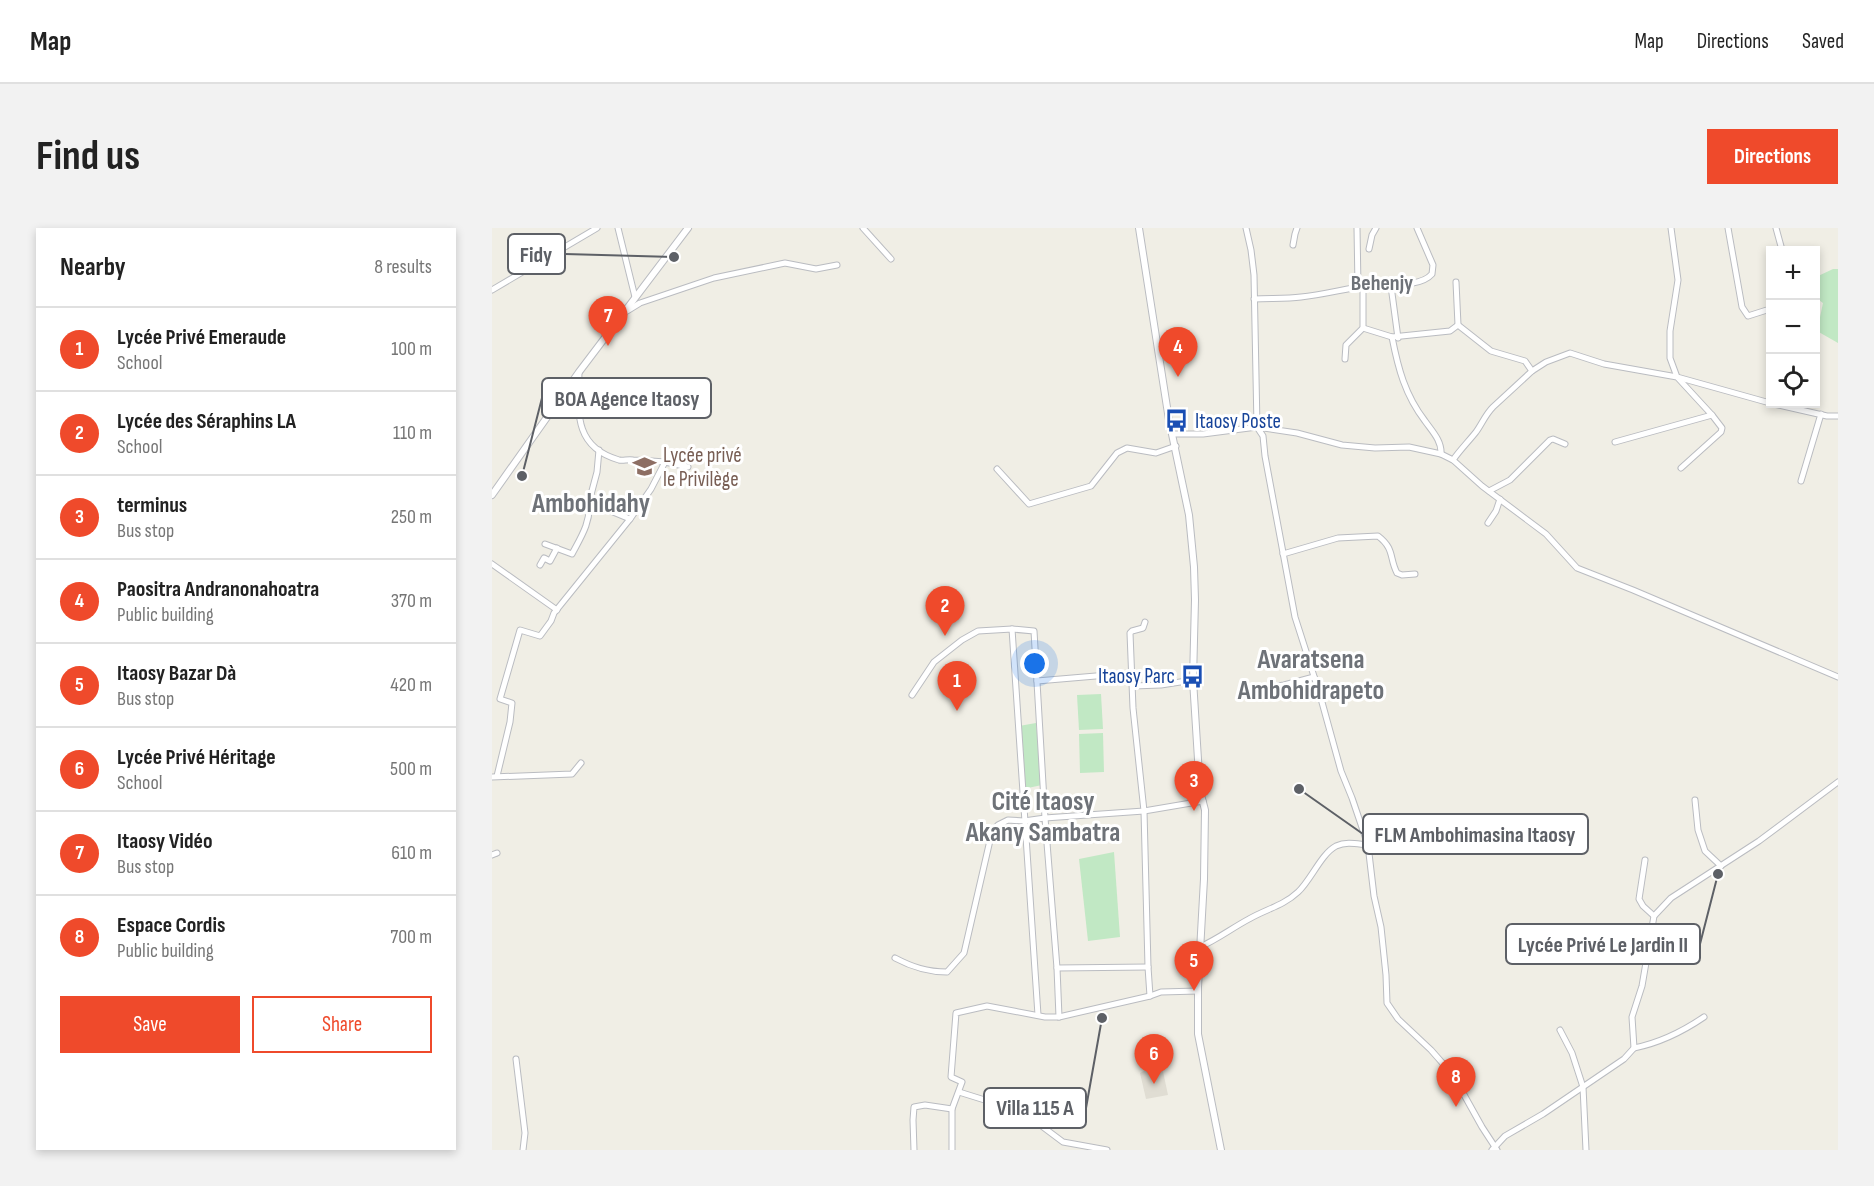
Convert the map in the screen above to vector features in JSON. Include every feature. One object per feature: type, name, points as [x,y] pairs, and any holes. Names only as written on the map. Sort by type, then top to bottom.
[{"type":"street","points":[[492,290],[597,228]]},
{"type":"street","points":[[618,228],[635,297]]},
{"type":"street","points":[[492,495],[579,372],[688,228]]},
{"type":"street","points":[[862,228],[891,259]]},
{"type":"street","points":[[1139,228],[1160,366],[1189,516],[1194,567],[1193,680],[1200,791],[1205,810],[1198,1034],[1221,1150]]},
{"type":"street","points":[[1246,228],[1254,274],[1257,426],[1263,436],[1295,617],[1341,771],[1368,845],[1374,896],[1381,927],[1386,975],[1386,1003],[1398,1019],[1454,1075],[1495,1149],[1505,1136],[1544,1114],[1624,1059],[1634,1048],[1653,1044],[1691,1026],[1704,1017]]},
{"type":"street","points":[[1293,245],[1294,234],[1298,228]]},
{"type":"street","points":[[1345,359],[1346,345],[1363,328],[1357,228]]},
{"type":"street","points":[[1369,249],[1376,228]]},
{"type":"street","points":[[1254,299],[1301,297],[1360,286],[1381,284],[1391,286],[1425,279],[1432,274],[1433,265],[1417,228]]},
{"type":"street","points":[[1671,228],[1678,280],[1670,331],[1670,358],[1677,377],[1722,428],[1721,432],[1680,468]]},
{"type":"street","points":[[1728,228],[1742,307],[1748,316],[1766,310]]},
{"type":"street","points":[[1776,228],[1781,246]]},
{"type":"street","points":[[627,311],[640,303],[714,278],[785,263],[816,269],[837,266]]},
{"type":"street","points":[[1456,282],[1458,325],[1491,351],[1526,361],[1532,371]]},
{"type":"street","points":[[1391,286],[1398,364],[1405,388],[1416,410],[1437,438],[1441,454]]},
{"type":"street","points":[[1363,328],[1395,338],[1450,331],[1458,325]]},
{"type":"street","points":[[1453,460],[1481,425],[1487,413],[1532,371],[1546,362],[1570,353],[1604,364],[1677,377],[1766,401]]},
{"type":"street","points":[[579,372],[578,404],[581,431],[598,450],[621,460],[665,462],[688,467]]},
{"type":"street","points":[[1794,408],[1838,416]]},
{"type":"street","points":[[1801,481],[1821,414]]},
{"type":"street","points":[[1615,442],[1712,415]]},
{"type":"street","points":[[1173,434],[1203,434],[1257,426],[1297,433],[1342,445],[1375,448],[1409,447],[1441,454],[1453,460],[1467,474],[1546,534],[1576,568],[1838,677]]},
{"type":"street","points":[[1489,491],[1510,480],[1550,440],[1565,444]]},
{"type":"street","points":[[997,469],[1029,504],[1091,486],[1117,453],[1127,448],[1156,453],[1176,446]]},
{"type":"street","points":[[545,544],[572,554],[590,513],[589,502],[597,472],[598,450]]},
{"type":"street","points":[[581,763],[572,774],[494,776],[510,722],[512,703],[500,699],[520,630],[540,636],[557,610],[630,519],[651,489],[665,462]]},
{"type":"street","points":[[1488,523],[1500,499]]},
{"type":"street","points":[[589,502],[630,519]]},
{"type":"street","points":[[1283,554],[1338,538],[1378,536],[1392,554],[1397,573],[1415,574]]},
{"type":"street","points":[[540,565],[544,558],[550,561],[557,548]]},
{"type":"street","points":[[492,564],[557,610]]},
{"type":"street","points":[[1145,622],[1143,628],[1130,633],[1131,673],[1144,811],[1150,996]]},
{"type":"street","points":[[1012,629],[1038,1015]]},
{"type":"street","points":[[912,695],[934,662],[962,640],[978,631],[1012,629],[1034,631],[1045,818],[1058,968],[1059,1017]]},
{"type":"street","points":[[1037,681],[1131,673]]},
{"type":"street","points":[[1243,691],[1284,685],[1314,677]]},
{"type":"street","points":[[1133,686],[1193,680]]},
{"type":"street","points":[[1634,1048],[1632,1017],[1642,986],[1654,916],[1671,898],[1799,812],[1838,782]]},
{"type":"street","points":[[1695,800],[1698,830],[1705,851],[1721,866]]},
{"type":"street","points":[[895,958],[913,967],[932,972],[947,972],[964,953],[993,830],[998,825],[1008,820],[1024,821],[1144,811],[1203,801]]},
{"type":"street","points":[[1200,947],[1228,933],[1249,918],[1288,901],[1306,883],[1333,848],[1347,842],[1368,845]]},
{"type":"street","points":[[1645,860],[1639,899],[1654,916]]},
{"type":"street","points":[[1058,968],[1148,967]]},
{"type":"street","points":[[952,1150],[952,1109],[962,1082],[951,1077],[956,1013],[987,1006],[1045,1017],[1059,1017],[1161,992],[1198,991]]},
{"type":"street","points":[[1560,1030],[1572,1053],[1583,1087],[1586,1150]]},
{"type":"street","points":[[516,1059],[525,1133],[523,1150]]},
{"type":"street","points":[[959,1092],[1023,1112],[1063,1142],[1107,1150]]},
{"type":"street","points":[[914,1150],[914,1107],[925,1105],[952,1109]]},
{"type":"shaded area","points":[[1161,1062],[1168,1095],[1146,1099],[1140,1073]]},
{"type":"green space","points":[[1838,269],[1838,343],[1820,333],[1823,303],[1820,301],[1820,275]]},
{"type":"green space","points":[[1101,694],[1103,729],[1079,730],[1077,695]]},
{"type":"green space","points":[[1036,723],[1042,785],[1023,789],[1019,726]]},
{"type":"green space","points":[[1103,733],[1104,772],[1080,773],[1079,734]]},
{"type":"green space","points":[[1114,852],[1120,937],[1088,941],[1079,859]]},
{"type":"place","name":"Fidy","points":[[674,257]]},
{"type":"place","name":"Itaosy Vidéo","points":[[608,346]]},
{"type":"place","name":"Paositra Andranonahoatra","points":[[1178,377]]},
{"type":"place","name":"Itaosy Poste","points":[[1177,421]]},
{"type":"place","name":"Lycée privé le Privilège","points":[[645,467]]},
{"type":"place","name":"BOA Agence Itaosy","points":[[522,476]]},
{"type":"place","name":"Lycée des Séraphins LA","points":[[945,636]]},
{"type":"place","name":"Itaosy Parc","points":[[1193,676]]},
{"type":"place","name":"Lycée Privé Emeraude","points":[[957,711]]},
{"type":"place","name":"FLM Ambohimasina Itaosy","points":[[1299,789]]},
{"type":"place","name":"terminus","points":[[1194,811]]},
{"type":"place","name":"Lycée Privé Le Jardin II","points":[[1718,874]]},
{"type":"place","name":"Itaosy Bazar Dà","points":[[1194,991]]},
{"type":"place","name":"Villa 115 A","points":[[1102,1018]]},
{"type":"place","name":"Lycée Privé Héritage","points":[[1154,1084]]},
{"type":"place","name":"Espace Cordis","points":[[1456,1107]]},
{"type":"district","name":"Behenjy","points":[[1382,282]]},
{"type":"district","name":"Ambohidahy","points":[[591,503]]},
{"type":"district","name":"Avaratsena Ambohidrapeto","points":[[1311,674]]},
{"type":"district","name":"Cité Itaosy Akany Sambatra","points":[[1043,816]]}]
